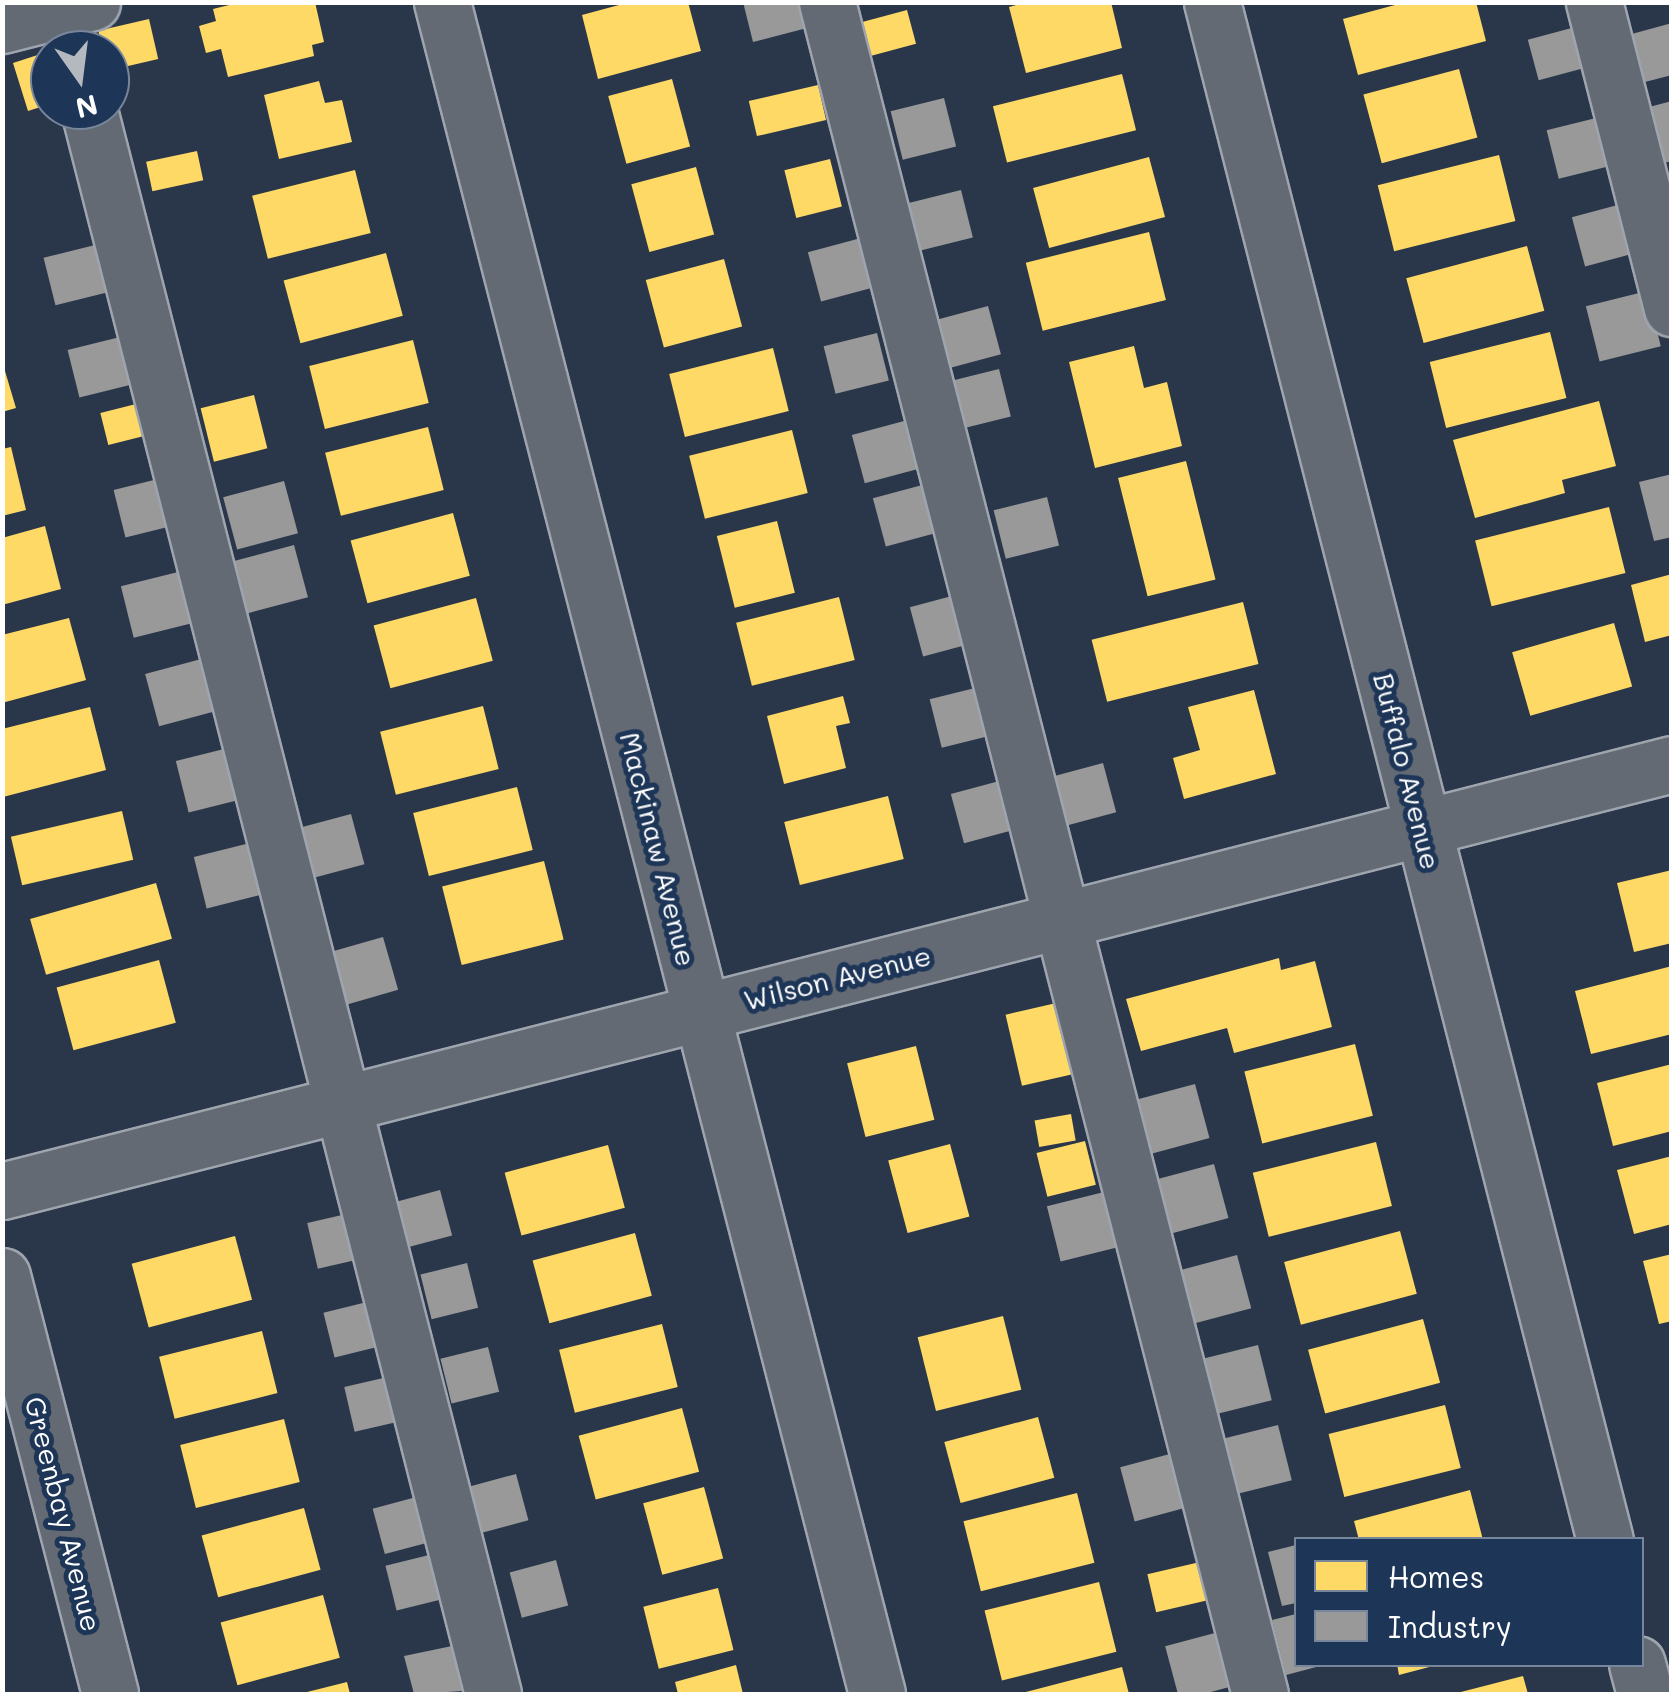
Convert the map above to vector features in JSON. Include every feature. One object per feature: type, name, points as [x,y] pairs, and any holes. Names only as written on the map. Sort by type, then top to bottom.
[{"type":"street","name":"Mackinaw Avenue","points":[[442,2],[876,1694]]},
{"type":"street","points":[[826,2],[1056,921],[1260,1694]]},
{"type":"street","name":"Buffalo Avenue","points":[[1212,2],[1604,1537]]},
{"type":"street","points":[[1594,2],[1672,308]]},
{"type":"street","points":[[2,25],[77,21]]},
{"type":"street","points":[[94,130],[340,1104],[494,1694]]},
{"type":"street","name":"Wilson Avenue","points":[[2,1191],[1672,764]]},
{"type":"street","name":"Greenbay Avenue","points":[[2,1276],[110,1694]]},
{"type":"street","points":[[1638,1667],[1645,1694]]},
{"type":"building: Homes","points":[[241,2],[315,2],[324,42],[312,45],[314,56],[228,77],[221,49],[206,53],[199,26],[216,21],[213,9]]},
{"type":"building: Homes","points":[[630,2],[688,2],[701,51],[598,79],[582,15]]},
{"type":"building: Homes","points":[[1027,2],[1111,2],[1122,48],[1026,73],[1009,7]]},
{"type":"building: Homes","points":[[1406,2],[1476,2],[1486,41],[1358,75],[1343,19]]},
{"type":"building: Homes","points":[[907,10],[916,44],[866,57],[857,23]]},
{"type":"building: Homes","points":[[149,19],[158,59],[130,65],[130,30],[101,30]]},
{"type":"building: Homes","points":[[30,57],[30,110],[28,111],[13,63]]},
{"type":"building: Homes","points":[[1459,69],[1477,138],[1382,163],[1363,95]]},
{"type":"building: Homes","points":[[1122,74],[1136,130],[1007,162],[993,106]]},
{"type":"building: Homes","points":[[672,79],[690,147],[626,164],[608,96]]},
{"type":"building: Homes","points":[[319,81],[325,103],[342,100],[352,142],[279,159],[264,95]]},
{"type":"building: Homes","points":[[818,85],[826,120],[757,136],[749,101]]},
{"type":"building: Homes","points":[[197,151],[203,180],[152,191],[146,162]]},
{"type":"building: Homes","points":[[1499,155],[1515,221],[1394,251],[1378,185]]},
{"type":"building: Homes","points":[[1149,157],[1165,217],[1049,248],[1033,188]]},
{"type":"building: Homes","points":[[830,159],[842,207],[796,218],[784,170]]},
{"type":"building: Homes","points":[[696,167],[714,235],[649,252],[631,184]]},
{"type":"building: Homes","points":[[355,170],[371,233],[268,259],[252,196]]},
{"type":"building: Homes","points":[[1149,232],[1166,300],[1043,331],[1026,263]]},
{"type":"building: Homes","points":[[1527,246],[1544,311],[1424,343],[1406,278]]},
{"type":"building: Homes","points":[[386,253],[403,316],[300,343],[284,280]]},
{"type":"building: Homes","points":[[724,259],[742,327],[664,348],[646,280]]},
{"type":"building: Homes","points":[[1550,332],[1566,398],[1446,428],[1430,362]]},
{"type":"building: Homes","points":[[413,340],[429,403],[325,429],[309,366]]},
{"type":"building: Homes","points":[[1134,346],[1144,388],[1167,382],[1182,446],[1095,468],[1069,362]]},
{"type":"building: Homes","points":[[773,348],[789,411],[685,437],[669,374]]},
{"type":"building: Homes","points":[[2,361],[16,408],[2,412]]},
{"type":"building: Homes","points":[[254,395],[267,448],[214,462],[201,408]]},
{"type":"building: Homes","points":[[1599,401],[1616,466],[1562,480],[1565,493],[1475,518],[1453,440]]},
{"type":"building: Homes","points":[[144,402],[152,434],[108,445],[100,413]]},
{"type":"building: Homes","points":[[428,427],[444,490],[341,516],[325,453]]},
{"type":"building: Homes","points":[[792,430],[808,493],[705,519],[689,456]]},
{"type":"building: Homes","points":[[11,447],[26,510],[2,516],[2,449]]},
{"type":"building: Homes","points":[[1186,461],[1216,579],[1148,596],[1118,478]]},
{"type":"building: Homes","points":[[1609,507],[1625,573],[1492,606],[1475,540]]},
{"type":"building: Homes","points":[[453,513],[470,576],[367,603],[351,540]]},
{"type":"building: Homes","points":[[777,521],[795,593],[735,608],[717,536]]},
{"type":"building: Homes","points":[[45,526],[61,589],[2,605],[2,538]]},
{"type":"building: Homes","points":[[1672,574],[1672,635],[1645,642],[1631,585]]},
{"type":"building: Homes","points":[[839,597],[855,660],[752,686],[736,623]]},
{"type":"building: Homes","points":[[476,598],[493,661],[390,688],[374,625]]},
{"type":"building: Homes","points":[[1243,602],[1258,664],[1107,702],[1092,640]]},
{"type":"building: Homes","points":[[69,618],[86,680],[2,703],[2,635]]},
{"type":"building: Homes","points":[[1614,623],[1632,686],[1530,716],[1512,652]]},
{"type":"building: Homes","points":[[1254,690],[1276,774],[1184,799],[1173,758],[1200,750],[1188,707]]},
{"type":"building: Homes","points":[[843,696],[850,723],[836,726],[846,768],[784,784],[767,716]]},
{"type":"building: Homes","points":[[483,706],[499,769],[396,795],[380,732]]},
{"type":"building: Homes","points":[[90,707],[106,770],[3,797],[2,729]]},
{"type":"building: Homes","points":[[517,787],[533,850],[429,876],[413,813]]},
{"type":"building: Homes","points":[[888,796],[904,859],[800,885],[784,822]]},
{"type":"building: Homes","points":[[122,811],[133,860],[22,885],[11,837]]},
{"type":"building: Homes","points":[[544,861],[564,940],[462,965],[442,886]]},
{"type":"building: Homes","points":[[1672,870],[1672,943],[1634,952],[1617,883]]},
{"type":"building: Homes","points":[[156,883],[172,939],[46,975],[30,919]]},
{"type":"building: Homes","points":[[1279,958],[1281,970],[1315,961],[1332,1027],[1234,1053],[1227,1028],[1141,1051],[1126,999]]},
{"type":"building: Homes","points":[[159,960],[176,1023],[73,1050],[57,987]]},
{"type":"building: Homes","points":[[1672,966],[1672,1034],[1591,1054],[1575,991]]},
{"type":"building: Homes","points":[[1065,1001],[1081,1072],[1022,1086],[1006,1015]]},
{"type":"building: Homes","points":[[1355,1044],[1373,1116],[1262,1143],[1244,1072]]},
{"type":"building: Homes","points":[[916,1046],[934,1120],[865,1137],[847,1063]]},
{"type":"building: Homes","points":[[1672,1064],[1672,1131],[1613,1146],[1597,1083]]},
{"type":"building: Homes","points":[[1071,1114],[1076,1141],[1039,1147],[1035,1120]]},
{"type":"building: Homes","points":[[1085,1141],[1096,1185],[1047,1197],[1036,1153]]},
{"type":"building: Homes","points":[[1376,1142],[1392,1206],[1269,1237],[1253,1173]]},
{"type":"building: Homes","points":[[950,1144],[969,1216],[908,1233],[888,1161]]},
{"type":"building: Homes","points":[[608,1145],[625,1208],[521,1235],[505,1173]]},
{"type":"building: Homes","points":[[1672,1156],[1672,1224],[1634,1234],[1617,1170]]},
{"type":"building: Homes","points":[[1400,1231],[1417,1294],[1301,1325],[1284,1262]]},
{"type":"building: Homes","points":[[635,1233],[652,1296],[549,1323],[533,1260]]},
{"type":"building: Homes","points":[[235,1236],[252,1300],[149,1327],[132,1264]]},
{"type":"building: Homes","points":[[1672,1254],[1672,1321],[1659,1324],[1643,1261]]},
{"type":"building: Homes","points":[[1003,1316],[1021,1390],[936,1411],[918,1337]]},
{"type":"building: Homes","points":[[1423,1319],[1440,1383],[1325,1414],[1308,1350]]},
{"type":"building: Homes","points":[[662,1324],[678,1387],[575,1413],[559,1350]]},
{"type":"building: Homes","points":[[262,1331],[277,1393],[175,1419],[159,1357]]},
{"type":"building: Homes","points":[[1445,1405],[1461,1468],[1344,1497],[1329,1434]]},
{"type":"building: Homes","points":[[682,1408],[699,1472],[596,1499],[579,1436]]},
{"type":"building: Homes","points":[[1038,1417],[1054,1478],[961,1503],[944,1442]]},
{"type":"building: Homes","points":[[284,1419],[300,1482],[196,1508],[180,1445]]},
{"type":"building: Homes","points":[[704,1487],[723,1558],[662,1575],[643,1503]]},
{"type":"building: Homes","points":[[1470,1490],[1482,1537],[1358,1537],[1354,1521]]},
{"type":"building: Homes","points":[[1077,1493],[1094,1563],[981,1591],[963,1521]]},
{"type":"building: Homes","points":[[304,1508],[321,1570],[218,1597],[202,1535]]},
{"type":"building: Homes","points":[[1200,1562],[1209,1600],[1156,1612],[1147,1574]]},
{"type":"building: Homes","points":[[1099,1582],[1116,1652],[1002,1680],[985,1611]]},
{"type":"building: Homes","points":[[718,1588],[733,1650],[659,1669],[643,1607]]},
{"type":"building: Homes","points":[[323,1595],[340,1658],[237,1685],[221,1622]]},
{"type":"building: Homes","points":[[736,1665],[743,1694],[678,1694],[675,1682]]},
{"type":"building: Homes","points":[[1122,1667],[1129,1694],[1022,1694],[1022,1693]]},
{"type":"building: Homes","points":[[1398,1667],[1429,1667],[1399,1675]]},
{"type":"building: Homes","points":[[1523,1676],[1528,1694],[1457,1694],[1457,1693]]},
{"type":"building: Homes","points":[[347,1682],[350,1694],[303,1694],[303,1693]]},
{"type":"building: Industry","points":[[743,2],[800,2],[807,28],[753,42]]},
{"type":"building: Industry","points":[[1672,23],[1672,75],[1641,83],[1628,35]]},
{"type":"building: Industry","points":[[1579,26],[1590,67],[1539,80],[1528,40]]},
{"type":"building: Industry","points":[[944,98],[956,147],[903,160],[891,111]]},
{"type":"building: Industry","points":[[1672,101],[1672,161],[1664,163],[1649,107]]},
{"type":"building: Industry","points":[[1600,117],[1612,166],[1559,179],[1547,130]]},
{"type":"building: Industry","points":[[961,190],[973,238],[919,251],[907,204]]},
{"type":"building: Industry","points":[[1625,203],[1638,252],[1585,266],[1572,217]]},
{"type":"building: Industry","points":[[861,238],[874,287],[821,301],[808,252]]},
{"type":"building: Industry","points":[[95,245],[107,293],[55,305],[44,258]]},
{"type":"building: Industry","points":[[1647,291],[1661,346],[1600,362],[1586,306]]},
{"type":"building: Industry","points":[[988,306],[1001,354],[948,369],[935,320]]},
{"type":"building: Industry","points":[[877,333],[889,381],[835,394],[824,346]]},
{"type":"building: Industry","points":[[120,337],[132,385],[79,398],[68,350]]},
{"type":"building: Industry","points":[[999,369],[1011,417],[957,430],[946,382]]},
{"type":"building: Industry","points":[[904,421],[917,469],[865,483],[852,435]]},
{"type":"building: Industry","points":[[1672,474],[1672,537],[1654,541],[1639,482]]},
{"type":"building: Industry","points":[[166,477],[178,525],[125,538],[114,490]]},
{"type":"building: Industry","points":[[284,481],[298,533],[237,549],[223,497]]},
{"type":"building: Industry","points":[[926,484],[939,532],[886,547],[873,498]]},
{"type":"building: Industry","points":[[1047,497],[1059,546],[1006,559],[994,510]]},
{"type":"building: Industry","points":[[294,545],[308,597],[248,613],[234,561]]},
{"type":"building: Industry","points":[[182,571],[195,622],[134,638],[121,586]]},
{"type":"building: Industry","points":[[963,593],[976,642],[923,656],[910,607]]},
{"type":"building: Industry","points":[[205,658],[219,710],[159,726],[145,674]]},
{"type":"building: Industry","points":[[983,686],[995,735],[942,748],[930,699]]},
{"type":"building: Industry","points":[[236,746],[249,797],[189,812],[176,761]]},
{"type":"building: Industry","points":[[1103,763],[1116,812],[1063,826],[1050,777]]},
{"type":"building: Industry","points":[[1003,780],[1016,829],[964,843],[951,794]]},
{"type":"building: Industry","points":[[351,814],[364,864],[305,880],[291,830]]},
{"type":"building: Industry","points":[[254,842],[267,893],[207,908],[194,857]]},
{"type":"building: Industry","points":[[383,937],[398,990],[347,1004],[332,952]]},
{"type":"building: Industry","points":[[1195,1084],[1209,1138],[1149,1154],[1134,1100]]},
{"type":"building: Industry","points":[[1214,1164],[1228,1218],[1168,1234],[1153,1180]]},
{"type":"building: Industry","points":[[440,1190],[452,1235],[406,1248],[394,1202]]},
{"type":"building: Industry","points":[[1108,1191],[1122,1246],[1061,1262],[1047,1206]]},
{"type":"building: Industry","points":[[355,1212],[366,1258],[318,1269],[307,1223]]},
{"type":"building: Industry","points":[[1237,1255],[1251,1308],[1190,1324],[1176,1271]]},
{"type":"building: Industry","points":[[467,1263],[478,1308],[432,1319],[420,1275]]},
{"type":"building: Industry","points":[[371,1301],[382,1346],[335,1357],[323,1313]]},
{"type":"building: Industry","points":[[1258,1345],[1272,1400],[1211,1416],[1197,1360]]},
{"type":"building: Industry","points":[[488,1347],[499,1392],[452,1403],[440,1359]]},
{"type":"building: Industry","points":[[392,1376],[402,1421],[355,1432],[344,1387]]},
{"type":"building: Industry","points":[[1278,1425],[1292,1480],[1231,1496],[1217,1440]]},
{"type":"building: Industry","points":[[1181,1451],[1195,1505],[1135,1521],[1120,1467]]},
{"type":"building: Industry","points":[[516,1474],[528,1520],[482,1533],[470,1486]]},
{"type":"building: Industry","points":[[420,1496],[432,1541],[385,1554],[373,1509]]},
{"type":"building: Industry","points":[[1294,1546],[1294,1603],[1282,1606],[1268,1552]]},
{"type":"building: Industry","points":[[433,1554],[444,1599],[397,1610],[385,1566]]},
{"type":"building: Industry","points":[[556,1560],[568,1605],[522,1618],[510,1572]]},
{"type":"building: Industry","points":[[1294,1614],[1294,1667],[1316,1667],[1286,1675],[1272,1620]]},
{"type":"building: Industry","points":[[1226,1630],[1240,1684],[1204,1694],[1178,1694],[1165,1646]]},
{"type":"building: Industry","points":[[452,1646],[463,1691],[414,1694],[404,1656]]}]
